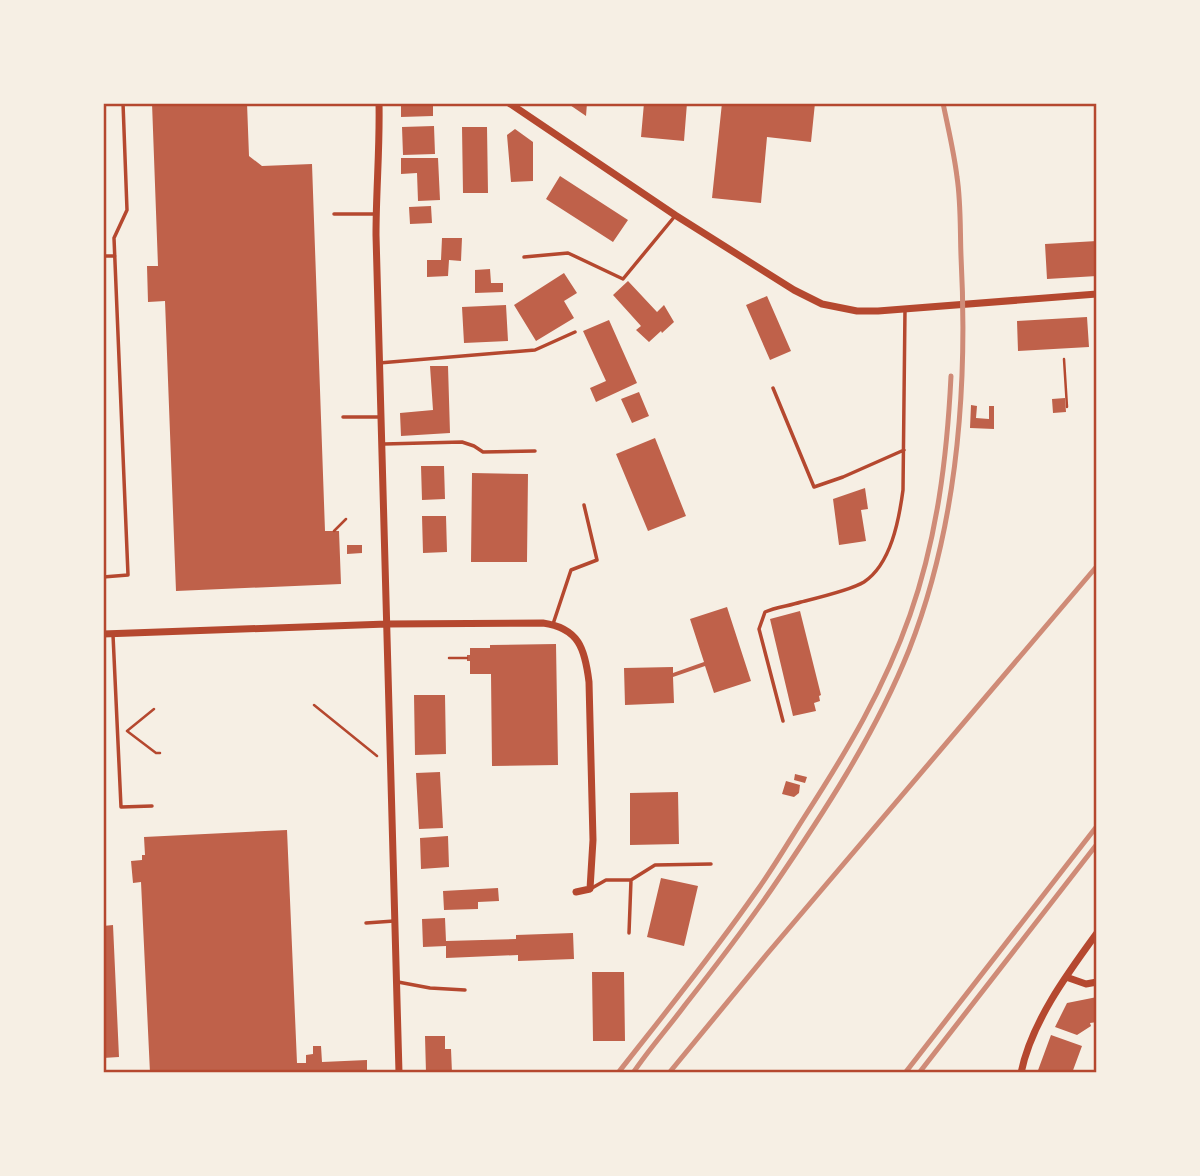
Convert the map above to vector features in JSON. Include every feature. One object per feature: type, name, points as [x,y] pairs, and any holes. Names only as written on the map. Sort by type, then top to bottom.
[{"type":"street","points":[[380,103],[376,214],[399,1073]]},
{"type":"street","points":[[509,103],[675,215],[794,290],[822,304],[857,311],[905,310],[1097,294]]},
{"type":"street","points":[[103,634],[387,624],[543,622],[566,629],[578,639],[587,660],[589,682],[593,840],[590,889],[576,892]]},
{"type":"street","points":[[1021,1073],[1036,1029],[1066,977],[1097,933]]},
{"type":"street","points":[[1066,977],[1086,984],[1097,982]]},
{"type":"lane","points":[[103,577],[128,575],[114,238],[127,210],[123,103]]},
{"type":"lane","points":[[334,214],[376,214]]},
{"type":"lane","points":[[524,257],[568,253],[623,279],[675,215]]},
{"type":"lane","points":[[103,257],[115,256]]},
{"type":"lane","points":[[783,721],[759,629],[765,612],[863,582],[877,569],[894,539],[900,519],[904,450],[905,310]]},
{"type":"lane","points":[[379,363],[535,351],[575,332]]},
{"type":"lane","points":[[773,388],[814,486],[843,477],[904,450]]},
{"type":"lane","points":[[343,417],[380,416]]},
{"type":"lane","points":[[382,444],[462,442],[483,452],[535,451]]},
{"type":"lane","points":[[553,624],[571,570],[597,560],[584,505]]},
{"type":"lane","points":[[113,633],[121,807],[152,806]]},
{"type":"lane","points":[[590,889],[606,880],[631,880],[655,865],[711,864]]},
{"type":"lane","points":[[629,933],[631,880]]},
{"type":"lane","points":[[366,923],[394,921]]},
{"type":"lane","points":[[396,982],[430,988],[466,990]]},
{"type":"path","points":[[1064,359],[1067,407]]},
{"type":"path","points":[[334,531],[346,519]]},
{"type":"path","points":[[449,658],[467,658]]},
{"type":"path","points":[[314,705],[390,766]]},
{"type":"path","points":[[154,709],[127,731],[156,753],[160,753]]},
{"type":"building","points":[[152,103],[247,103],[249,156],[262,166],[312,164],[325,531],[339,531],[341,584],[176,591],[165,301],[148,302],[147,266],[158,266]]},
{"type":"building","points":[[401,103],[433,103],[433,116],[401,117]]},
{"type":"building","points":[[567,103],[587,103],[586,116]]},
{"type":"building","points":[[644,103],[687,103],[684,141],[641,137]]},
{"type":"building","points":[[722,103],[815,103],[811,142],[767,137],[761,203],[712,198]]},
{"type":"building","points":[[434,126],[435,154],[403,155],[402,127]]},
{"type":"building","points":[[462,127],[487,127],[488,193],[463,193]]},
{"type":"building","points":[[515,129],[533,142],[533,181],[511,182],[507,135]]},
{"type":"building","points":[[401,158],[438,158],[440,200],[418,201],[417,173],[401,174]]},
{"type":"building","points":[[560,176],[628,220],[613,242],[546,199]]},
{"type":"building","points":[[431,206],[432,223],[410,224],[409,207]]},
{"type":"building","points":[[442,238],[462,238],[461,261],[449,260],[448,276],[427,277],[427,260],[441,260]]},
{"type":"building","points":[[1097,241],[1097,276],[1047,279],[1045,244]]},
{"type":"building","points":[[490,269],[491,283],[503,283],[503,292],[475,293],[475,270]]},
{"type":"building","points":[[564,273],[577,293],[564,301],[574,318],[536,341],[514,305]]},
{"type":"building","points":[[628,281],[657,312],[664,305],[674,322],[649,342],[636,330],[641,326],[613,295]]},
{"type":"building","points":[[767,296],[791,351],[770,360],[746,305]]},
{"type":"building","points":[[506,305],[508,341],[464,343],[462,307]]},
{"type":"building","points":[[1087,317],[1089,347],[1018,351],[1017,321]]},
{"type":"building","points":[[609,320],[637,383],[596,402],[590,388],[606,381],[583,331]]},
{"type":"building","points":[[430,366],[448,366],[450,433],[401,436],[400,413],[433,410]]},
{"type":"building","points":[[639,392],[649,416],[632,423],[621,399]]},
{"type":"building","points":[[1065,398],[1066,412],[1053,413],[1052,399]]},
{"type":"building","points":[[971,405],[977,406],[976,418],[989,419],[989,406],[994,406],[994,429],[970,428]]},
{"type":"building","points":[[655,438],[686,516],[648,531],[616,454]]},
{"type":"building","points":[[421,466],[444,466],[445,499],[422,500]]},
{"type":"building","points":[[472,473],[528,474],[527,562],[471,562]]},
{"type":"building","points":[[865,488],[868,509],[861,510],[866,541],[839,545],[833,499]]},
{"type":"building","points":[[422,516],[446,516],[447,552],[423,553]]},
{"type":"building","points":[[347,545],[362,545],[362,553],[347,554]]},
{"type":"building","points":[[727,607],[751,681],[714,693],[705,666],[673,677],[674,703],[625,705],[624,668],[673,667],[673,673],[704,662],[690,619]]},
{"type":"building","points":[[800,611],[821,695],[820,701],[814,703],[816,711],[793,716],[770,619]]},
{"type":"building","points":[[556,644],[558,765],[492,766],[491,674],[470,674],[467,655],[470,655],[470,648]]},
{"type":"building","points":[[414,695],[445,695],[446,754],[415,755]]},
{"type":"building","points":[[440,772],[443,828],[419,829],[416,773]]},
{"type":"building","points":[[795,774],[807,777],[805,783],[794,780]]},
{"type":"building","points":[[786,781],[800,785],[799,793],[794,797],[782,794]]},
{"type":"building","points":[[678,792],[679,844],[630,845],[630,793]]},
{"type":"building","points":[[287,830],[297,1063],[306,1063],[306,1055],[313,1054],[313,1046],[321,1046],[322,1062],[367,1060],[367,1073],[150,1073],[141,882],[133,883],[131,861],[142,860],[142,855],[145,855],[144,837]]},
{"type":"building","points":[[448,836],[449,867],[421,869],[420,838]]},
{"type":"building","points":[[661,878],[698,886],[684,946],[647,937]]},
{"type":"building","points":[[498,888],[499,901],[478,902],[478,909],[444,910],[443,891]]},
{"type":"building","points":[[445,918],[446,941],[516,939],[516,935],[573,933],[574,959],[518,961],[518,955],[446,958],[446,946],[423,947],[422,919]]},
{"type":"building","points":[[113,925],[119,1057],[103,1058],[103,926]]},
{"type":"building","points":[[592,972],[624,972],[625,1041],[593,1041]]},
{"type":"building","points":[[1097,997],[1097,1022],[1090,1023],[1091,1026],[1077,1035],[1055,1027],[1067,1003]]},
{"type":"building","points":[[1051,1035],[1082,1046],[1072,1073],[1037,1073]]},
{"type":"building","points":[[425,1036],[445,1036],[445,1049],[451,1049],[452,1073],[426,1073]]},
{"type":"railway","points":[[633,1073],[750,919],[829,803],[880,713],[909,650],[926,603],[949,505],[961,406],[963,356],[959,197],[943,103]]},
{"type":"railway","points":[[618,1073],[763,883],[864,719],[889,668],[910,615],[934,527],[947,437],[951,376]]},
{"type":"railway","points":[[669,1073],[1097,566]]},
{"type":"railway","points":[[905,1073],[1097,826]]},
{"type":"railway","points":[[919,1073],[1097,844]]}]
